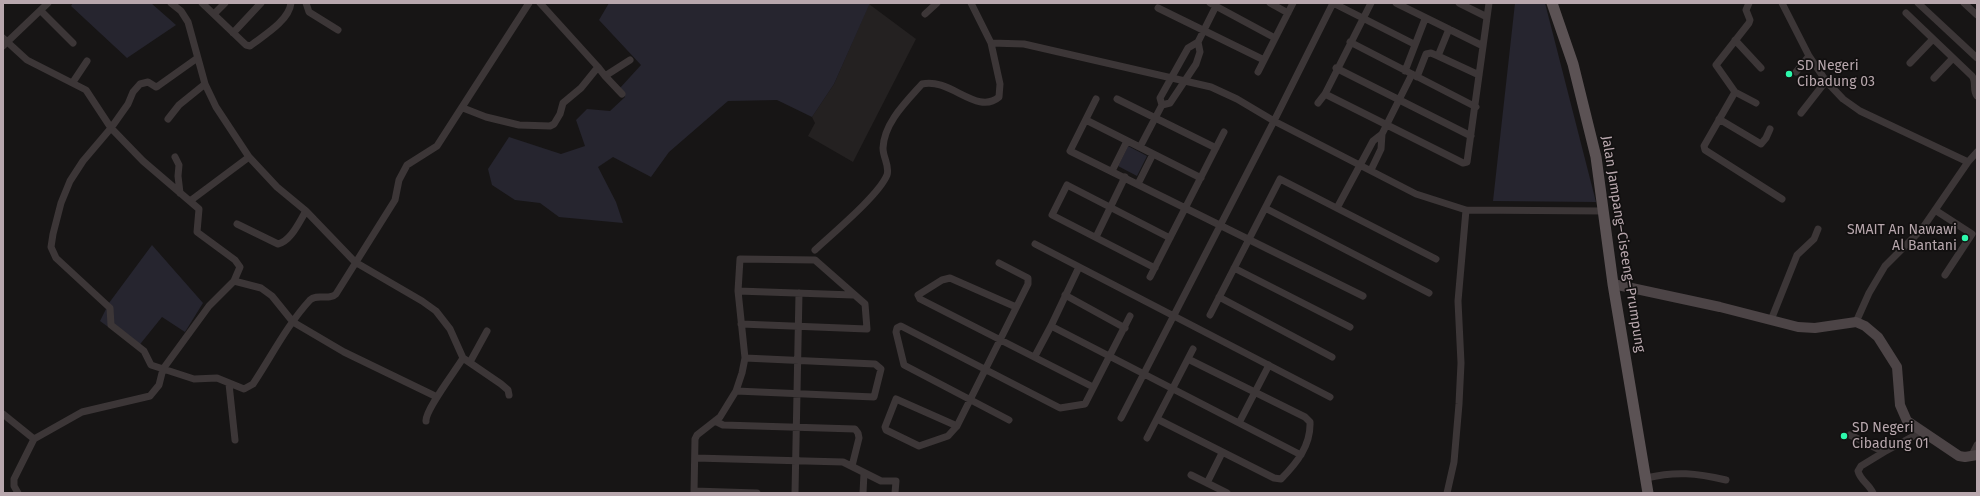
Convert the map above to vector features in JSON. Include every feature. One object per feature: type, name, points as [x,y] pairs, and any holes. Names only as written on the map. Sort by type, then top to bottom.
[{"type":"main road","name":"Jalan Jampang–Ciseeng–Prumpung","points":[[1552,3],[1581,96],[1596,157],[1613,284],[1648,493]]},
{"type":"street","points":[[18,493],[14,486],[14,479],[34,439],[82,412],[150,396],[162,380],[163,369],[209,306],[234,281],[240,267],[238,263],[197,232],[200,211],[143,160],[111,128],[86,90],[73,82],[57,76],[26,60],[4,42],[41,11],[48,3]]},
{"type":"street","points":[[172,3],[181,11],[188,22],[196,59],[205,84],[216,107],[249,157],[277,187],[306,211],[355,262],[416,297],[436,311],[450,329],[463,358],[501,384],[508,390],[509,395]]},
{"type":"street","points":[[202,3],[246,45],[250,46],[277,26],[289,12],[291,3]]},
{"type":"street","points":[[214,14],[225,3]]},
{"type":"street","points":[[233,33],[261,3]]},
{"type":"street","points":[[306,3],[309,12],[338,30]]},
{"type":"street","points":[[196,59],[156,87],[148,82],[140,84],[111,128],[83,161],[70,181],[61,203],[51,247],[56,258],[110,308],[112,325],[144,351],[151,365],[194,379],[217,378],[244,389],[252,384],[293,322],[312,298],[334,296],[395,200],[399,180],[407,165],[437,146],[529,3]]},
{"type":"street","points":[[540,3],[622,94]]},
{"type":"street","points":[[815,250],[866,202],[885,178],[888,169],[883,151],[886,134],[894,117],[922,84],[941,84],[981,102],[994,101],[999,97],[1000,84],[991,43],[971,3]]},
{"type":"street","points":[[1270,3],[1288,13]]},
{"type":"street","points":[[1258,72],[1293,3]]},
{"type":"street","points":[[1121,418],[1175,316],[1333,3],[1364,17],[1414,44]]},
{"type":"street","points":[[1318,103],[1325,94],[1336,68],[1371,3]]},
{"type":"street","points":[[1396,3],[1425,19],[1483,46]]},
{"type":"street","points":[[1459,3],[1487,17]]},
{"type":"street","points":[[1325,94],[1463,163],[1467,162],[1476,106],[1489,3]]},
{"type":"street","points":[[1749,3],[1746,10],[1750,20],[1749,23],[1716,65],[1735,92],[1756,103]]},
{"type":"street","points":[[1782,3],[1809,56],[1826,80],[1843,99],[1860,111],[1968,162]]},
{"type":"street","points":[[1918,3],[1977,58]]},
{"type":"street","points":[[1964,3],[1977,15]]},
{"type":"street","points":[[925,14],[936,4]]},
{"type":"street","points":[[1162,105],[1170,103],[1199,56],[1198,42],[1213,5],[1275,38]]},
{"type":"street","points":[[1158,8],[1264,60]]},
{"type":"street","points":[[41,11],[73,43]]},
{"type":"street","points":[[1906,13],[1974,79],[1975,93],[1977,96]]},
{"type":"street","points":[[1405,71],[1416,47],[1414,44],[1425,19]]},
{"type":"street","points":[[1438,56],[1449,29]]},
{"type":"street","points":[[1910,63],[1933,39]]},
{"type":"street","points":[[1735,40],[1761,68]]},
{"type":"street","points":[[1140,147],[1162,105],[1160,98],[1188,48],[1198,42]]},
{"type":"street","points":[[1350,42],[1476,106]]},
{"type":"street","points":[[991,43],[1024,44],[1211,87],[1237,99],[1274,122],[1416,194],[1469,211],[1604,211]]},
{"type":"street","points":[[1371,170],[1381,149],[1382,134],[1386,125],[1415,76],[1426,54],[1431,53],[1479,75]]},
{"type":"street","points":[[1796,72],[1809,56]]},
{"type":"street","points":[[1934,78],[1953,58]]},
{"type":"street","points":[[606,76],[630,60]]},
{"type":"street","points":[[73,82],[87,62]]},
{"type":"street","points":[[462,108],[486,117],[519,125],[550,126],[554,124],[560,114],[563,103],[581,88],[598,67]]},
{"type":"street","points":[[1336,68],[1471,136]]},
{"type":"street","points":[[1801,113],[1826,80]]},
{"type":"street","points":[[168,118],[178,105],[205,84]]},
{"type":"street","points":[[1735,92],[1704,146],[1705,150],[1782,199]]},
{"type":"street","points":[[1096,99],[1070,151],[1186,207],[1363,296]]},
{"type":"street","points":[[1117,99],[1216,148]]},
{"type":"street","points":[[1719,119],[1761,144],[1766,138],[1770,129]]},
{"type":"street","points":[[1086,120],[1201,178]]},
{"type":"street","points":[[1150,277],[1224,132]]},
{"type":"street","points":[[1337,208],[1373,141],[1382,134]]},
{"type":"street","points":[[1112,171],[1127,140]]},
{"type":"street","points":[[1856,322],[1869,293],[1885,266],[1922,229],[1968,162],[1977,152]]},
{"type":"street","points":[[1138,184],[1153,154]]},
{"type":"street","points":[[175,157],[179,164],[178,176],[180,192]]},
{"type":"street","points":[[190,201],[249,157]]},
{"type":"street","points":[[1096,237],[1125,177]]},
{"type":"street","points":[[1210,315],[1280,179],[1436,260]]},
{"type":"street","points":[[1155,268],[1052,215],[1067,185],[1170,238]]},
{"type":"street","points":[[1265,208],[1429,293]]},
{"type":"street","points":[[1935,210],[1972,234],[1945,275]]},
{"type":"street","points":[[236,224],[278,244],[282,243],[291,235],[306,211]]},
{"type":"street","points":[[1447,493],[1454,462],[1460,404],[1461,363],[1458,301],[1469,211]]},
{"type":"street","points":[[1771,320],[1795,259],[1814,239],[1818,229]]},
{"type":"street","points":[[1035,244],[1330,397]]},
{"type":"street","points":[[741,324],[867,329],[865,304],[815,260],[742,258],[738,262],[738,291],[741,324],[745,358],[736,391],[720,417],[697,435],[695,440],[694,492],[757,493]]},
{"type":"street","points":[[957,426],[896,399],[885,427],[889,431],[919,446],[948,436],[957,426],[1028,284],[1028,278],[999,263]]},
{"type":"street","points":[[1035,356],[1079,267]]},
{"type":"street","points":[[1234,268],[1350,327]]},
{"type":"street","points":[[1016,307],[950,278],[942,280],[918,295],[920,299],[1000,340],[1035,356],[1093,387]]},
{"type":"street","points":[[234,281],[262,288],[272,296],[293,322],[344,352],[437,397]]},
{"type":"street","points":[[1613,284],[1798,327],[1815,328],[1856,322],[1872,330],[1894,360],[1898,371],[1901,411],[1907,421],[1921,432],[1959,456],[1965,457],[1974,455],[1977,445]]},
{"type":"street","points":[[738,291],[853,295]]},
{"type":"street","points":[[795,493],[799,293]]},
{"type":"street","points":[[1065,295],[1124,328]]},
{"type":"street","points":[[1219,297],[1332,357]]},
{"type":"street","points":[[1009,420],[904,365],[896,330],[901,326],[986,368],[1060,408],[1084,405],[1130,316]]},
{"type":"street","points":[[1051,326],[1301,455]]},
{"type":"street","points":[[470,362],[487,331]]},
{"type":"street","points":[[1147,438],[1193,349]]},
{"type":"street","points":[[426,421],[427,415],[437,397],[463,358]]},
{"type":"street","points":[[736,391],[874,397],[881,369],[875,364],[745,358]]},
{"type":"street","points":[[1157,419],[1267,476],[1281,479],[1301,455],[1309,441],[1310,422],[1304,417],[1255,394],[1188,358]]},
{"type":"street","points":[[1239,423],[1269,365]]},
{"type":"street","points":[[229,384],[235,440]]},
{"type":"street","points":[[3,414],[34,439]]},
{"type":"street","points":[[715,420],[723,425],[855,429],[859,438],[852,466]]},
{"type":"street","points":[[1873,493],[1860,477],[1858,471],[1861,466],[1921,432]]},
{"type":"street","points":[[1850,435],[1884,452]]},
{"type":"street","points":[[1207,483],[1222,453]]},
{"type":"street","points":[[695,458],[844,462],[881,481],[896,481],[895,493]]},
{"type":"street","points":[[1646,478],[1682,472],[1706,475],[1726,480]]},
{"type":"street","points":[[863,493],[864,473]]},
{"type":"street","points":[[1191,475],[1227,493]]},
{"type":"shaded area","points":[[73,3],[151,3],[176,25],[127,58],[71,6]]},
{"type":"shaded area","points":[[609,3],[870,3],[834,84],[812,117],[777,100],[728,101],[669,152],[651,177],[613,157],[598,167],[616,202],[623,223],[559,217],[540,203],[515,200],[492,185],[488,169],[509,137],[561,154],[585,146],[576,120],[587,109],[610,111],[625,97],[620,88],[641,65],[599,20]]},
{"type":"shaded area","points":[[1515,3],[1545,3],[1596,202],[1493,201]]},
{"type":"shaded area","points":[[869,4],[916,39],[853,162],[808,136],[815,123],[812,117],[834,84]]},
{"type":"shaded area","points":[[1128,146],[1147,156],[1137,176],[1118,166]]},
{"type":"shaded area","points":[[152,245],[203,303],[185,332],[162,317],[137,348],[100,321],[109,303]]},
{"type":"place","name":"SD Negeri Cibadung 03","points":[[1789,74]]},
{"type":"place","name":"SMAIT An Nawawi Al Bantani","points":[[1965,238]]},
{"type":"place","name":"SD Negeri Cibadung 01","points":[[1844,436]]}]
